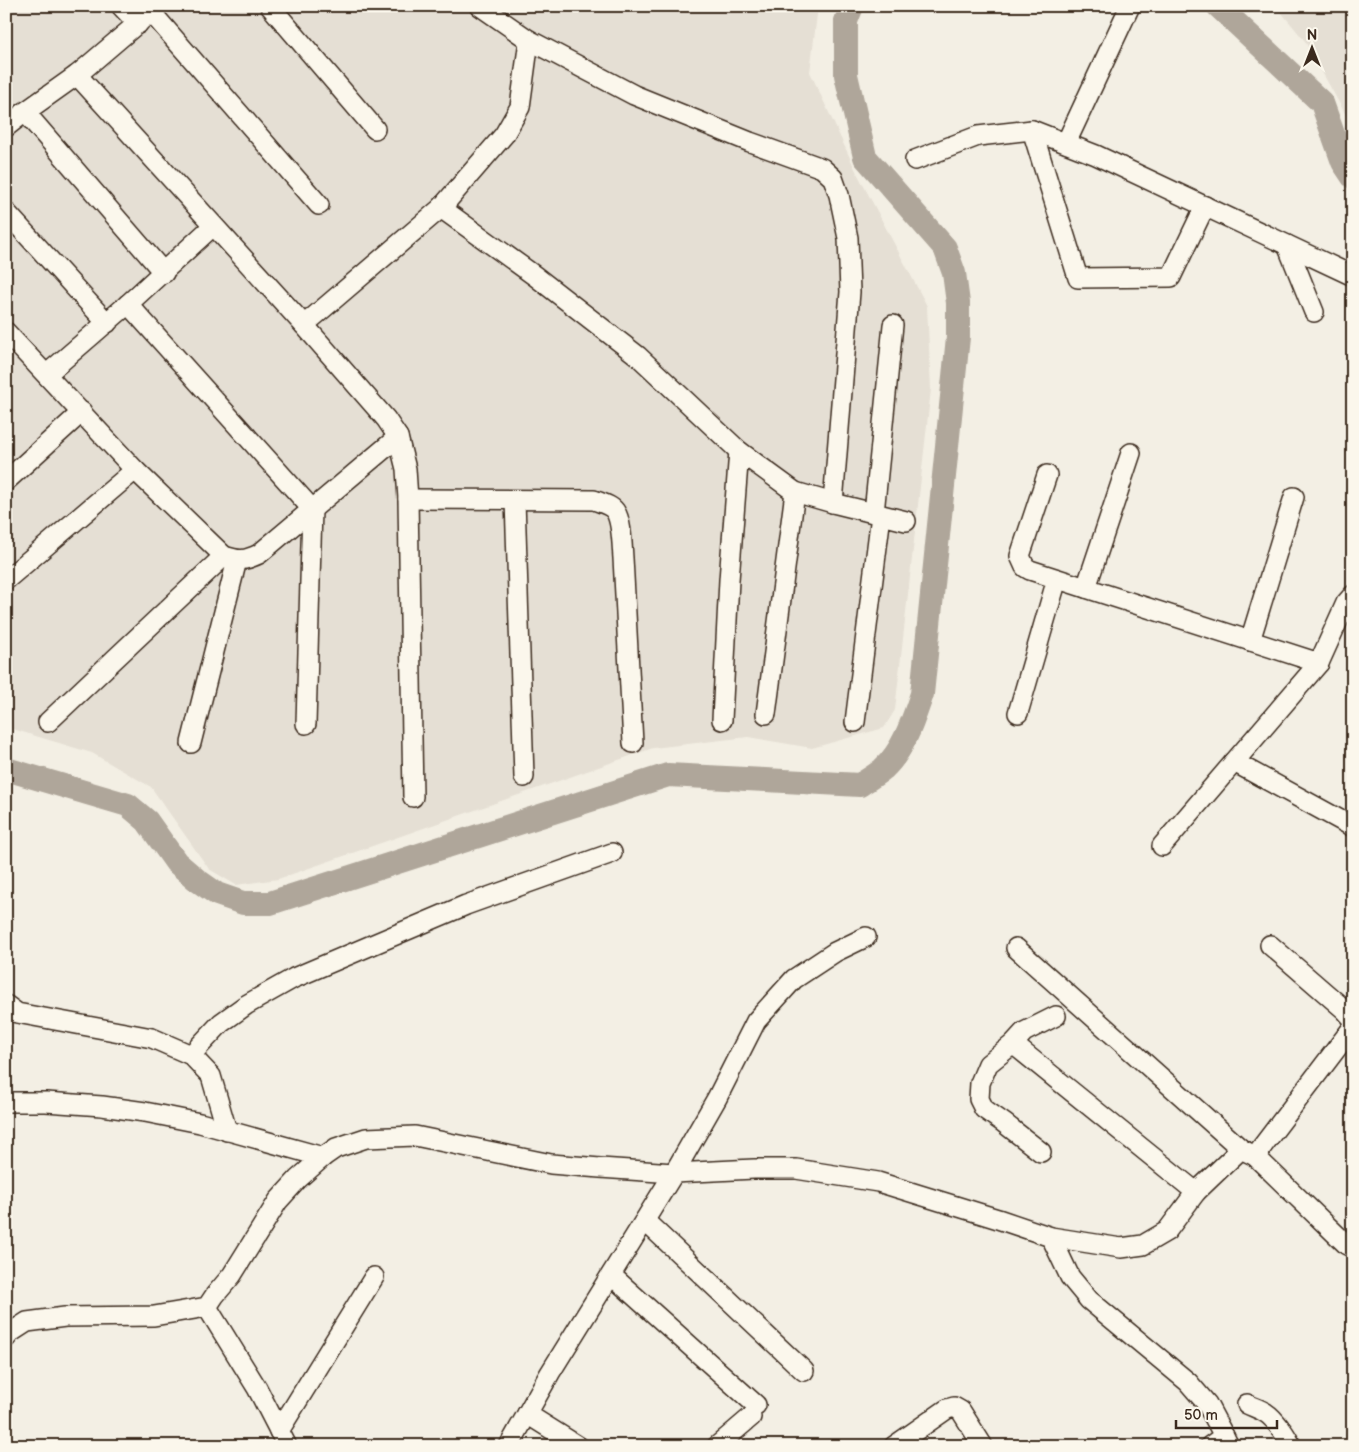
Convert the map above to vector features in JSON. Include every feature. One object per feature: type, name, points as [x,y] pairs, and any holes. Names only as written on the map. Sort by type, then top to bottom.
[{"type":"street","points":[[121,6],[149,14],[319,205]]},
{"type":"street","points":[[270,6],[375,129]]},
{"type":"street","points":[[480,6],[529,40],[634,95],[750,142],[822,168],[833,178],[839,195],[848,238],[850,292],[833,503]]},
{"type":"street","points":[[1066,143],[1130,6]]},
{"type":"street","points":[[6,127],[77,74],[149,14]]},
{"type":"street","points":[[304,325],[442,208],[504,135],[520,107],[529,40]]},
{"type":"street","points":[[77,74],[304,325],[386,419],[398,437],[406,469],[408,499],[412,796]]},
{"type":"street","points":[[25,112],[164,273]]},
{"type":"street","points":[[1032,130],[1078,278],[1171,277],[1205,206]]},
{"type":"street","points":[[915,160],[978,136],[1032,130],[1096,155],[1353,276]]},
{"type":"street","points":[[442,208],[535,276],[638,356],[740,451],[795,492],[906,521]]},
{"type":"street","points":[[6,212],[107,322]]},
{"type":"street","points":[[46,374],[164,273],[214,226]]},
{"type":"street","points":[[1287,245],[1314,312]]},
{"type":"street","points":[[128,304],[312,509],[306,724]]},
{"type":"street","points":[[855,722],[877,514],[893,326]]},
{"type":"street","points":[[6,332],[135,470],[231,558],[246,560],[259,554],[398,437]]},
{"type":"street","points":[[6,481],[82,412]]},
{"type":"street","points":[[722,720],[729,580],[740,451]]},
{"type":"street","points":[[1086,588],[1131,453]]},
{"type":"street","points":[[6,580],[135,470]]},
{"type":"street","points":[[1047,475],[1020,556],[1025,566],[1030,570],[1318,663]]},
{"type":"street","points":[[766,714],[795,492]]},
{"type":"street","points":[[1250,641],[1294,497]]},
{"type":"street","points":[[408,499],[594,500],[608,505],[615,511],[622,543],[633,743]]},
{"type":"street","points":[[515,500],[524,777]]},
{"type":"street","points":[[48,722],[231,558]]},
{"type":"street","points":[[192,743],[231,558]]},
{"type":"street","points":[[1018,712],[1057,579]]},
{"type":"street","points":[[1162,846],[1318,663],[1346,603],[1353,594]]},
{"type":"street","points":[[1234,762],[1353,827]]},
{"type":"street","points":[[192,1055],[221,1023],[246,1005],[294,978],[466,905],[612,853]]},
{"type":"street","points":[[510,1446],[550,1372],[674,1173],[717,1098],[756,1021],[794,979],[835,952],[866,937]]},
{"type":"street","points":[[1270,946],[1353,1019]]},
{"type":"street","points":[[1016,948],[1248,1152],[1347,1245],[1353,1248]]},
{"type":"street","points":[[6,1006],[17,1013],[152,1038],[192,1055],[211,1076],[227,1131]]},
{"type":"street","points":[[1041,1152],[984,1110],[979,1099],[980,1083],[988,1064],[1013,1044],[1024,1032],[1056,1016]]},
{"type":"street","points":[[208,1307],[215,1295],[232,1275],[278,1201],[298,1179],[336,1148],[366,1138],[415,1136],[551,1164],[674,1173],[754,1168],[796,1169],[878,1182],[1052,1237],[1121,1248],[1142,1245],[1167,1232],[1196,1192],[1248,1152],[1353,1027]]},
{"type":"street","points":[[1013,1044],[1196,1192]]},
{"type":"street","points":[[6,1102],[102,1106],[145,1112],[200,1122],[323,1157]]},
{"type":"street","points":[[645,1221],[804,1371]]},
{"type":"street","points":[[1052,1237],[1070,1277],[1089,1300],[1188,1382],[1207,1404],[1221,1443]]},
{"type":"street","points":[[611,1275],[754,1411],[717,1446]]},
{"type":"street","points":[[283,1438],[374,1277]]},
{"type":"street","points":[[7,1332],[27,1322],[65,1317],[154,1316],[208,1307]]},
{"type":"street","points":[[208,1307],[257,1388],[283,1438]]},
{"type":"street","points":[[1247,1404],[1267,1414],[1291,1446]]},
{"type":"street","points":[[894,1446],[948,1409],[954,1407],[961,1411],[983,1446]]},
{"type":"street","points":[[527,1414],[578,1446]]},
{"type":"shaded area","points":[[6,6],[818,6],[810,72],[857,173],[927,306],[931,389],[895,710],[884,728],[812,748],[748,737],[653,748],[278,879],[236,885],[209,869],[151,787],[92,753],[6,727]]},
{"type":"shaded area","points":[[1276,6],[1353,6],[1353,128],[1305,41]]},
{"type":"waterway","points":[[6,769],[128,805],[147,821],[176,862],[197,880],[217,894],[243,903],[270,903],[668,775],[860,785],[883,769],[902,744],[922,694],[958,337],[958,303],[954,273],[945,248],[865,157],[846,75],[846,21],[852,6]]},
{"type":"waterway","points":[[1218,6],[1322,103],[1343,162],[1353,177]]}]
